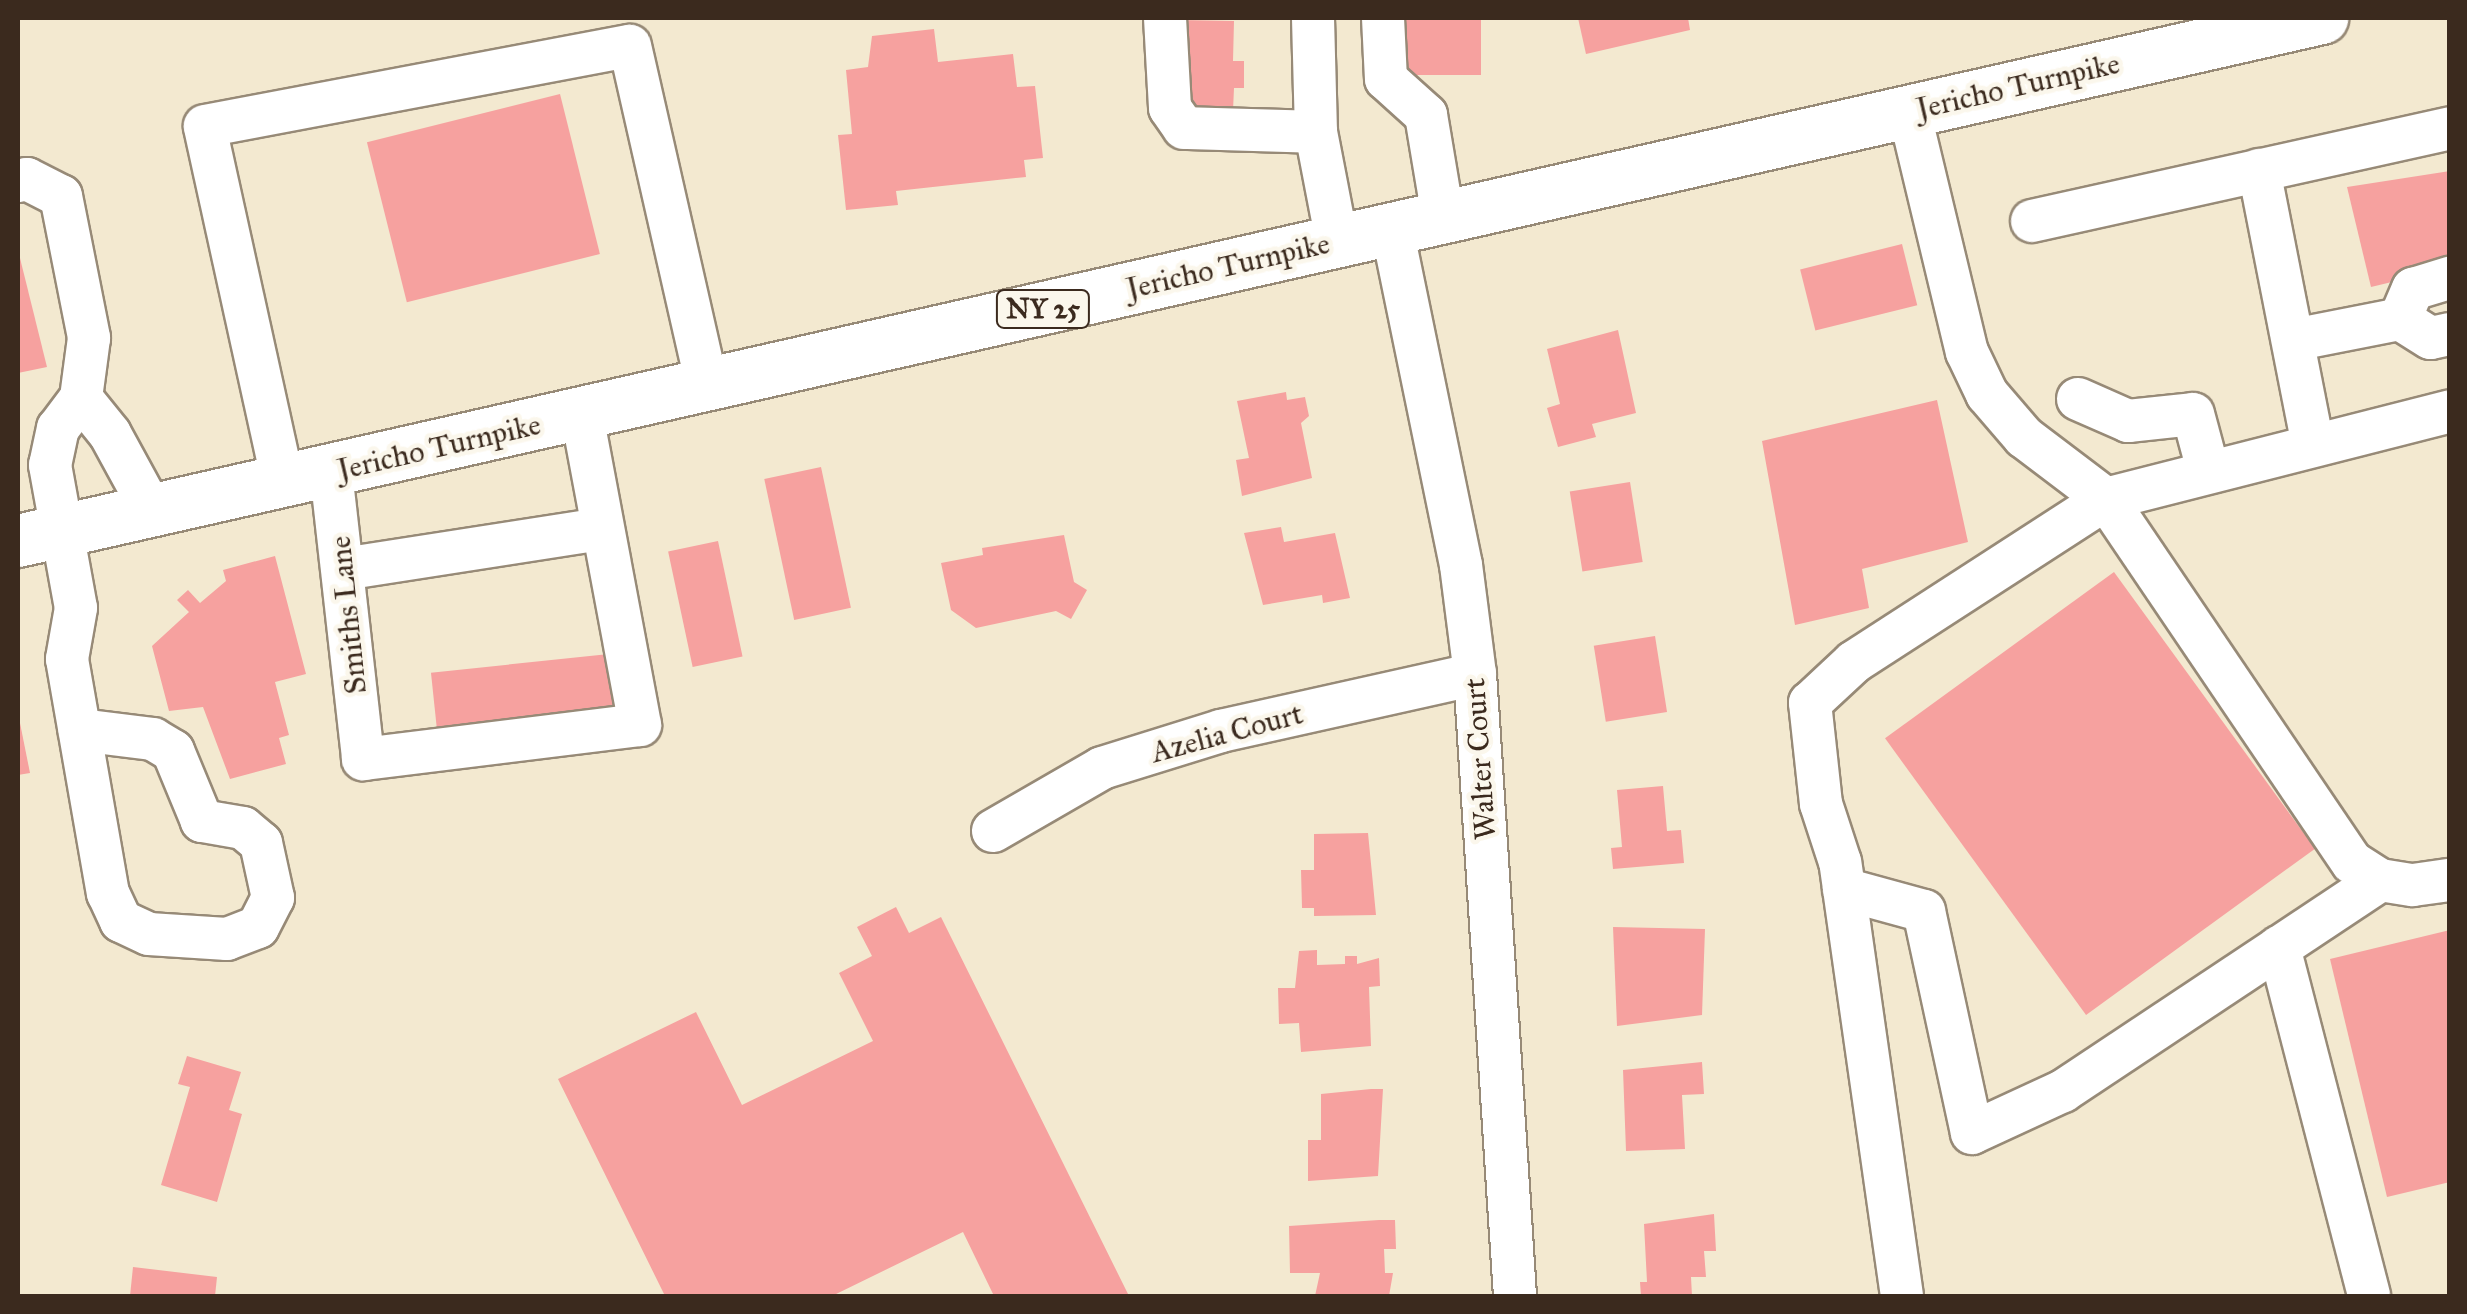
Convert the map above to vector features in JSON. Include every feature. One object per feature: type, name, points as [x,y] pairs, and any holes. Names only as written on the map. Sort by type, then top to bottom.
[{"type":"main road","name":"Jericho Turnpike","points":[[39,536],[2322,18]]},
{"type":"street","points":[[1165,18],[1170,108],[1184,128],[1316,132]]},
{"type":"street","points":[[1314,18],[1316,132],[1337,242]]},
{"type":"street","points":[[1383,18],[1386,78],[1426,115],[1442,217]]},
{"type":"street","name":"Smiths Lane","points":[[601,528],[640,725],[363,759],[343,569],[307,477],[205,126],[630,46],[706,386]]},
{"type":"street","points":[[1910,111],[1967,352],[1988,394],[2024,437],[2106,499],[2352,862],[2380,880],[2413,886],[2450,880]]},
{"type":"street","points":[[2032,221],[2450,128]]},
{"type":"street","points":[[2260,170],[2313,444]]},
{"type":"street","points":[[18,181],[27,179],[60,196],[90,338],[81,398],[58,428],[39,536],[76,608],[67,658],[108,893],[121,921],[149,934],[226,939],[258,927],[273,898],[261,843],[244,828],[202,821],[173,751],[153,739],[80,730]]},
{"type":"street","name":"Walter Court","points":[[1392,229],[1461,565],[1475,674],[1515,1296]]},
{"type":"street","points":[[2400,319],[2413,289],[2450,278]]},
{"type":"street","points":[[2400,319],[2450,296]]},
{"type":"street","points":[[2293,340],[2400,319],[2450,315]]},
{"type":"street","points":[[2400,319],[2431,338],[2450,334]]},
{"type":"street","points":[[81,398],[110,434],[152,511]]},
{"type":"street","points":[[2078,399],[2128,421],[2194,414],[2208,470]]},
{"type":"street","points":[[1902,1296],[1844,889],[1821,804],[1810,703],[1854,662],[2106,499],[2450,411]]},
{"type":"street","points":[[343,569],[601,528],[582,414]]},
{"type":"street","name":"Azelia Court","points":[[993,831],[1102,768],[1221,731],[1475,674]]},
{"type":"street","points":[[1844,889],[1924,911],[1972,1133],[2063,1092],[2380,880]]},
{"type":"street","points":[[2279,947],[2369,1296]]},
{"type":"building","points":[[1389,18],[1481,18],[1481,75],[1389,75]]},
{"type":"building","points":[[1578,18],[1688,18],[1690,30],[1586,54]]},
{"type":"building","points":[[1178,20],[1234,21],[1233,61],[1244,61],[1244,88],[1234,88],[1233,111],[1175,110]]},
{"type":"building","points":[[934,29],[938,62],[1013,54],[1017,87],[1035,86],[1043,158],[1024,160],[1026,177],[896,191],[898,205],[846,210],[838,135],[852,134],[846,70],[868,67],[872,36]]},
{"type":"building","points":[[560,94],[600,254],[407,302],[367,142]]},
{"type":"building","points":[[2450,171],[2450,268],[2371,287],[2347,187]]},
{"type":"building","points":[[1902,244],[1917,305],[1815,331],[1800,269]]},
{"type":"building","points":[[18,250],[47,367],[18,373]]},
{"type":"building","points":[[1618,330],[1636,413],[1592,424],[1596,437],[1558,447],[1547,408],[1560,404],[1547,349]]},
{"type":"building","points":[[1286,392],[1287,400],[1305,397],[1309,416],[1301,423],[1312,478],[1242,496],[1236,460],[1249,458],[1237,401]]},
{"type":"building","points":[[1937,400],[1968,542],[1862,569],[1869,608],[1795,625],[1762,441]]},
{"type":"building","points":[[821,467],[851,608],[794,620],[764,479]]},
{"type":"building","points":[[1630,482],[1643,562],[1582,572],[1570,492]]},
{"type":"building","points":[[1281,527],[1284,542],[1335,533],[1350,598],[1323,603],[1322,595],[1263,605],[1244,533]]},
{"type":"building","points":[[1064,535],[1074,582],[1087,590],[1071,619],[1056,611],[976,628],[951,610],[941,563],[983,555],[982,548]]},
{"type":"building","points":[[718,541],[743,656],[693,667],[668,552]]},
{"type":"building","points":[[275,556],[306,674],[275,682],[289,735],[279,738],[286,764],[230,779],[203,707],[169,711],[152,646],[189,612],[177,600],[188,590],[200,603],[226,581],[223,570]]},
{"type":"building","points":[[2114,572],[2315,849],[2086,1015],[1885,738]]},
{"type":"building","points":[[1655,636],[1667,712],[1606,722],[1594,646]]},
{"type":"building","points":[[609,654],[615,714],[437,732],[431,673]]},
{"type":"building","points":[[18,713],[30,773],[18,775]]},
{"type":"building","points":[[1663,786],[1667,831],[1681,830],[1684,863],[1613,869],[1611,848],[1622,847],[1617,790]]},
{"type":"building","points":[[1368,833],[1376,915],[1314,916],[1314,908],[1302,908],[1301,870],[1314,870],[1314,834]]},
{"type":"building","points":[[896,907],[909,933],[941,917],[1129,1296],[994,1296],[963,1232],[832,1296],[665,1296],[558,1079],[696,1012],[742,1105],[873,1041],[839,973],[872,956],[857,927]]},
{"type":"building","points":[[1613,927],[1705,929],[1702,1015],[1617,1026]]},
{"type":"building","points":[[2450,930],[2450,1182],[2387,1197],[2330,959]]},
{"type":"building","points":[[1317,950],[1317,965],[1345,964],[1345,956],[1357,956],[1357,964],[1379,958],[1380,986],[1369,987],[1371,1046],[1301,1052],[1299,1023],[1279,1024],[1278,988],[1295,988],[1299,951]]},
{"type":"building","points":[[187,1056],[241,1072],[229,1110],[242,1114],[217,1202],[161,1185],[190,1087],[178,1084]]},
{"type":"building","points":[[1702,1062],[1704,1094],[1682,1095],[1685,1149],[1626,1151],[1623,1070]]},
{"type":"building","points":[[1383,1089],[1378,1176],[1308,1181],[1308,1140],[1321,1140],[1321,1094]]},
{"type":"building","points":[[1714,1214],[1716,1251],[1704,1251],[1706,1277],[1691,1277],[1692,1296],[1641,1296],[1640,1282],[1647,1282],[1644,1224]]},
{"type":"building","points":[[1395,1220],[1396,1249],[1384,1249],[1385,1273],[1393,1273],[1389,1296],[1315,1296],[1320,1273],[1290,1273],[1289,1226]]},
{"type":"building","points":[[133,1267],[217,1277],[215,1296],[130,1296]]}]
